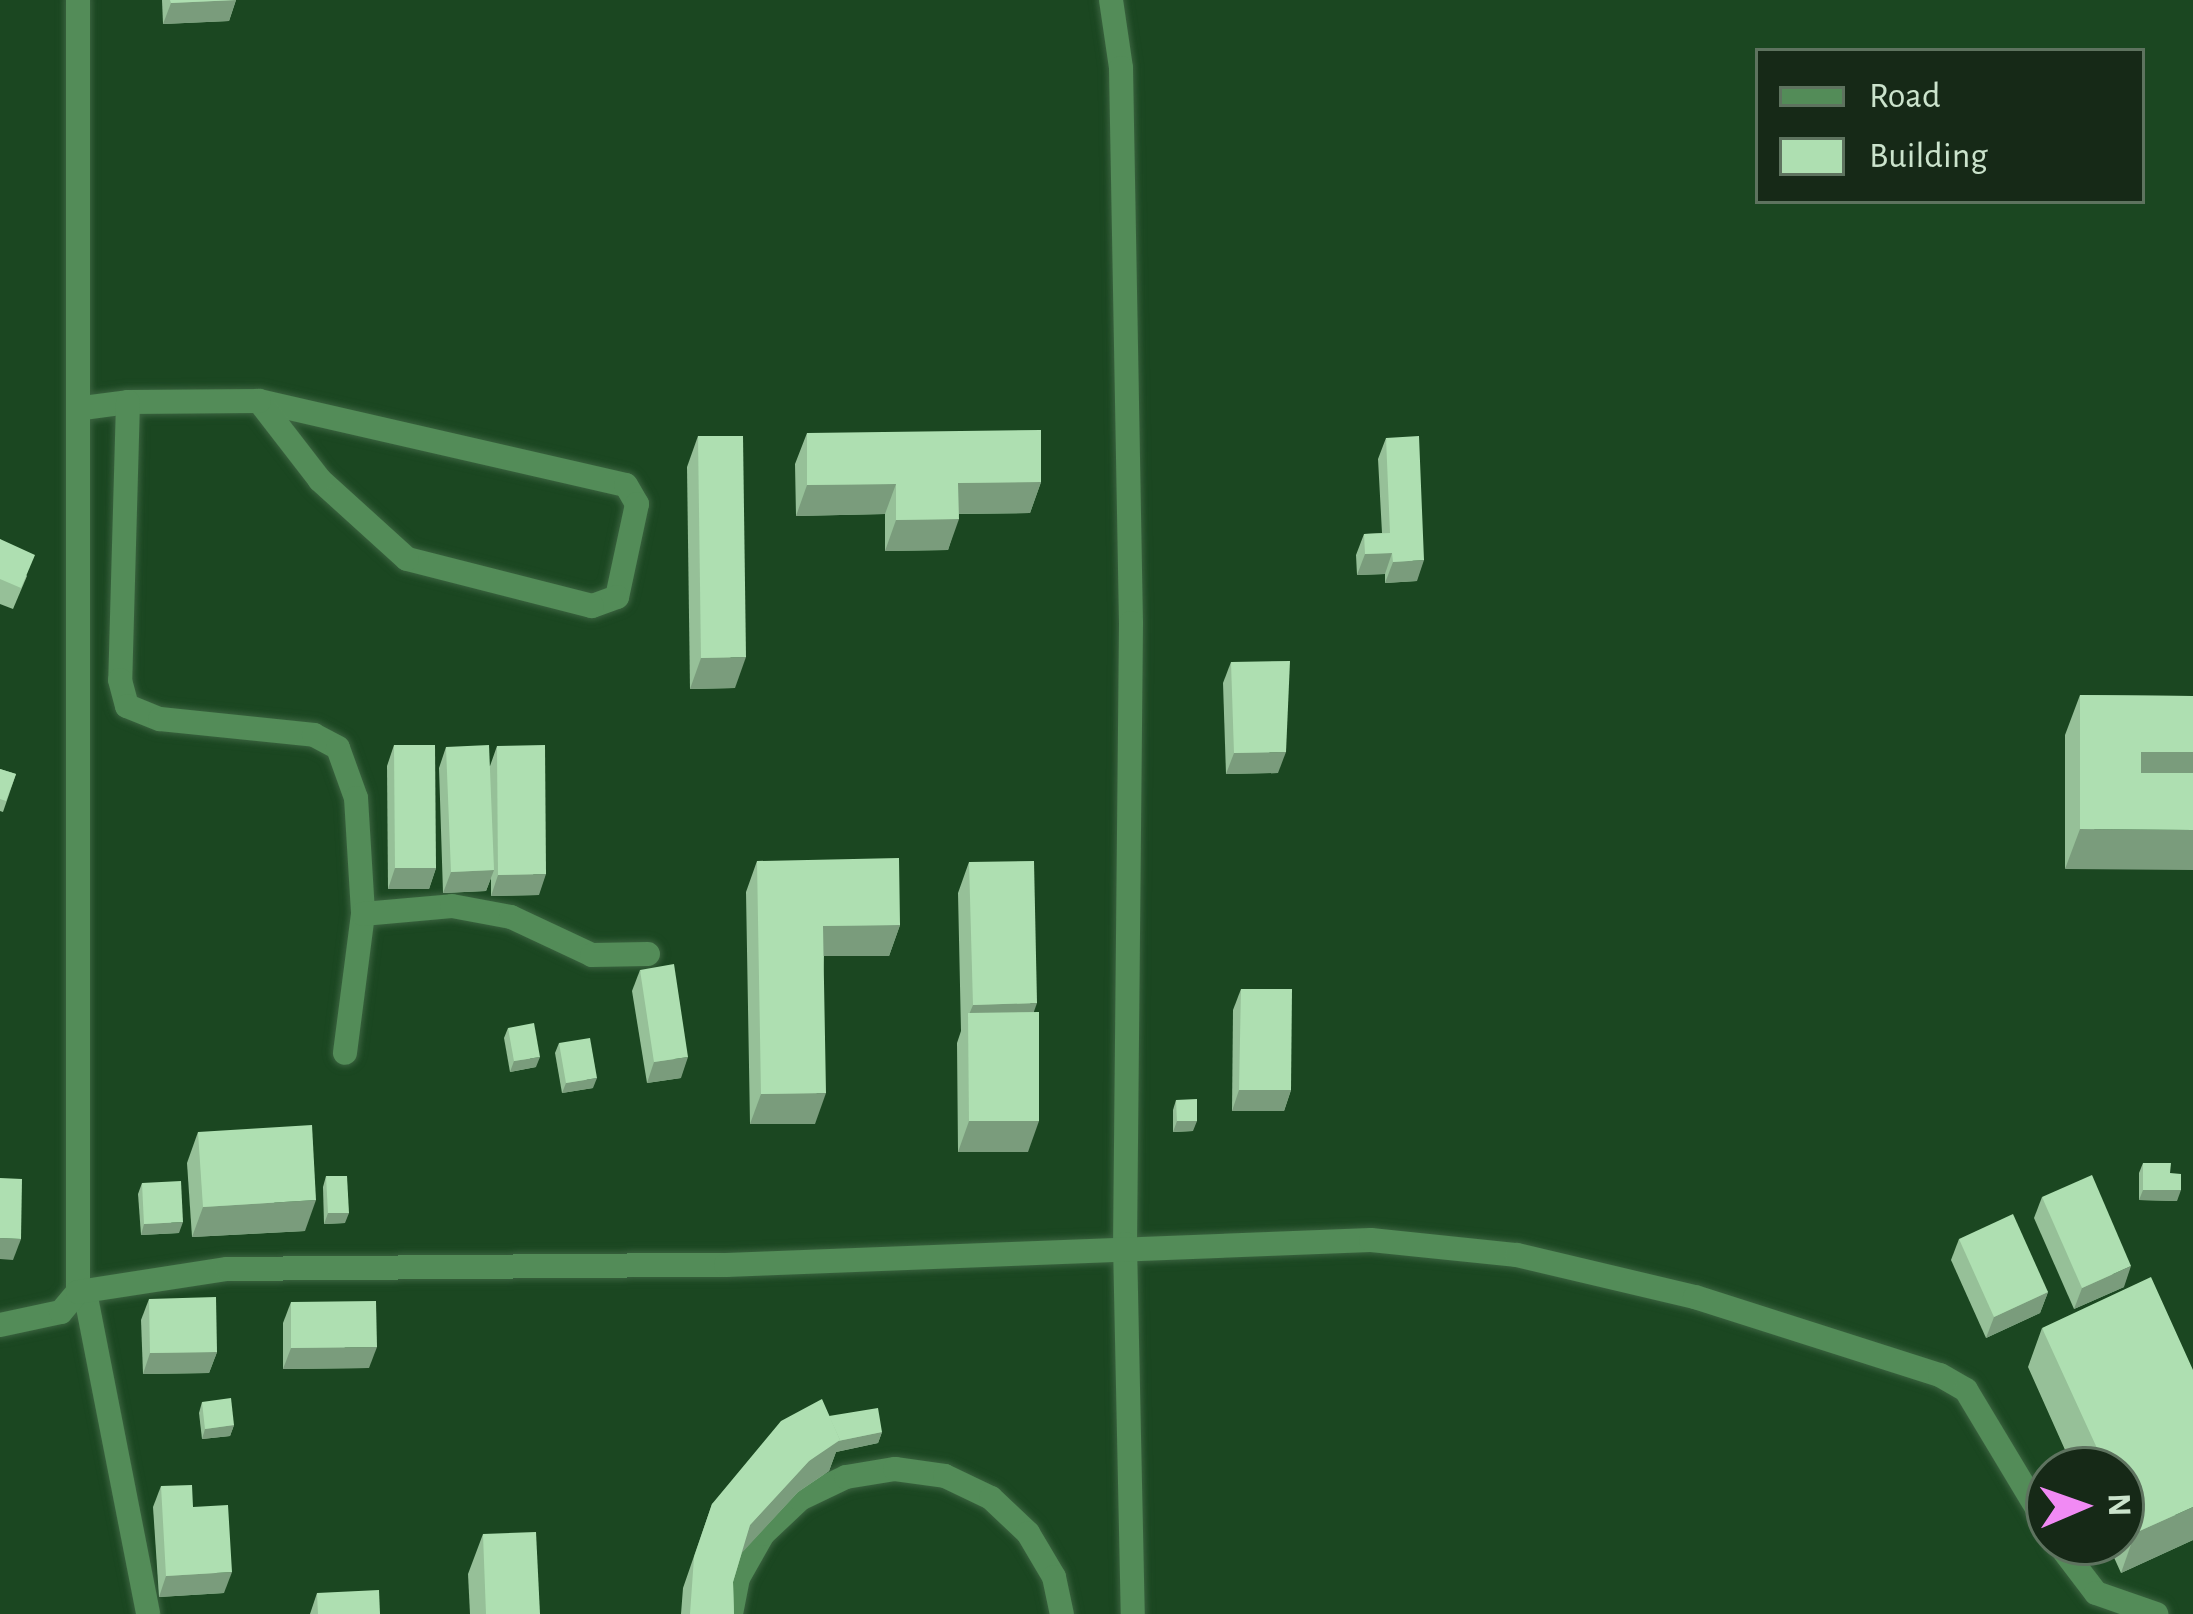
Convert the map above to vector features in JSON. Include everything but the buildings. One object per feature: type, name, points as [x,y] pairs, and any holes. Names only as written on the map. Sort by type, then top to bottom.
[{"type":"street","points":[[78,0],[83,408],[82,1292],[148,1614]]},
{"type":"street","points":[[1111,0],[1121,68],[1131,623],[1125,1244],[1133,1614]]},
{"type":"street","points":[[83,408],[260,401],[626,484],[637,504],[617,597],[592,606],[407,560],[320,480],[260,401]]},
{"type":"street","points":[[128,403],[121,680],[128,706],[160,719],[314,735],[338,748],[356,798],[363,914],[345,1053]]},
{"type":"street","points":[[363,914],[452,907],[511,916],[592,955],[648,954]]},
{"type":"street","points":[[0,1325],[61,1312],[82,1292],[226,1269],[726,1265],[1125,1244],[1371,1240],[1517,1255],[1695,1297],[1966,1390],[2025,1488]]},
{"type":"street","points":[[730,1614],[738,1578],[764,1534],[800,1499],[845,1477],[895,1469],[945,1477],[991,1498],[1028,1533],[1054,1577],[1062,1614]]},
{"type":"street","points":[[2075,1566],[2096,1594],[2156,1614]]}]
